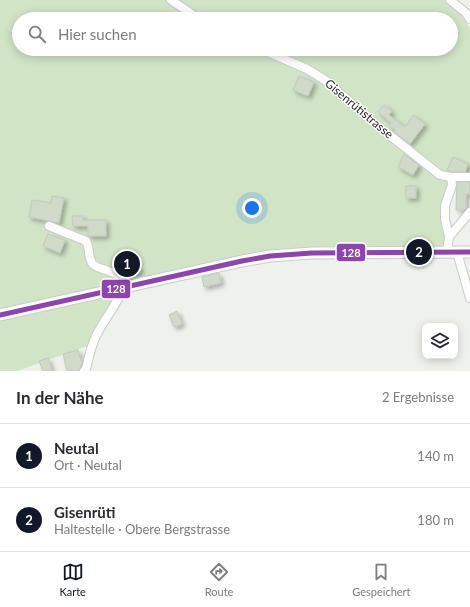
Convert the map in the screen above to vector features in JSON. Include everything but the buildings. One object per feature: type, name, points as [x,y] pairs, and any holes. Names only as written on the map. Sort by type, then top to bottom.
[{"type":"main road","points":[[0,315],[270,256],[312,253],[470,252]]},
{"type":"street","points":[[170,0],[188,12]]},
{"type":"street","points":[[450,0],[466,13],[470,19]]},
{"type":"street","name":"Gisenrütistrasse","points":[[277,56],[307,69],[324,80],[368,118],[440,175],[451,177]]},
{"type":"street","points":[[470,177],[451,177],[452,185],[445,206],[445,219],[452,252],[470,298]]},
{"type":"street","points":[[449,237],[470,212]]},
{"type":"street","points":[[49,226],[82,238],[88,245],[91,262],[94,265],[116,274],[127,282],[126,287],[97,334],[92,345],[86,369],[84,371]]},
{"type":"green space","points":[[0,0],[450,0],[470,28],[470,177],[451,177],[445,243],[440,248],[312,253],[0,311]]},
{"type":"green space","points":[[114,295],[116,298],[90,345],[17,371],[0,371],[0,319]]},
{"type":"transit line","name":"128","points":[[0,315],[270,256],[312,253],[470,252]]},
{"type":"place","name":"Gisenrüti","points":[[419,252]]},
{"type":"place","name":"Neutal","points":[[127,264]]}]
